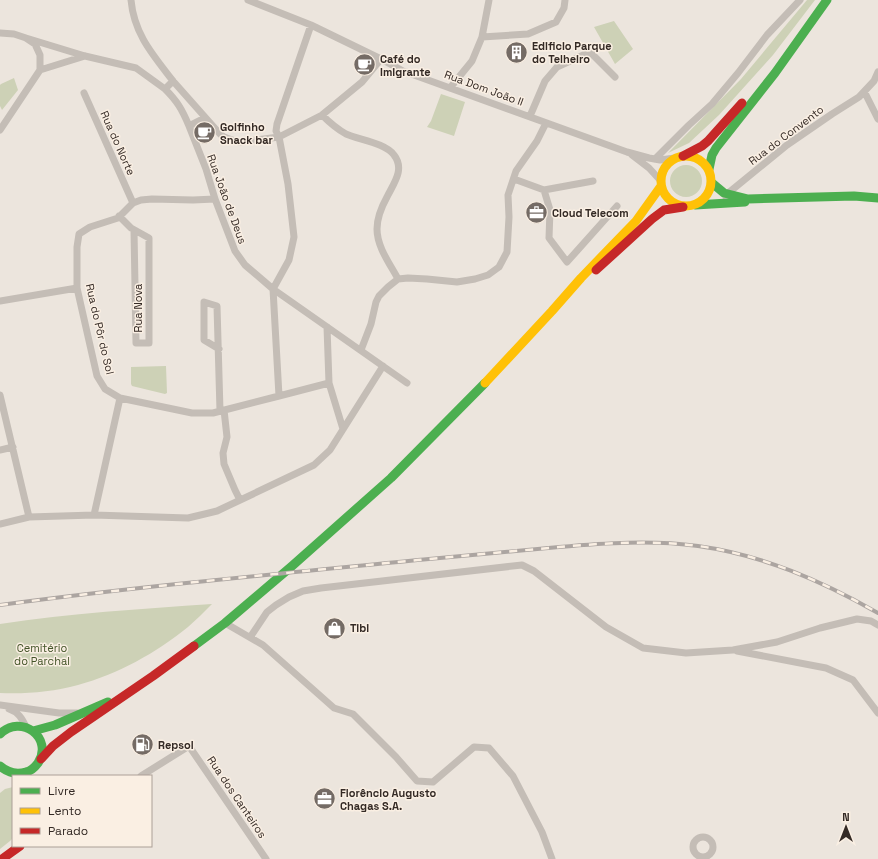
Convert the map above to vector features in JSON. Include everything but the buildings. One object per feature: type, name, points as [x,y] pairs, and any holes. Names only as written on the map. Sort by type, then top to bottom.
[{"type":"main road","points":[[709,169],[712,155],[716,148],[775,73],[826,0]]},
{"type":"main road","points":[[0,772],[14,774],[26,773],[34,768],[53,746],[65,736],[195,646],[225,623],[391,478],[484,384],[581,278],[636,221],[660,183],[663,170],[666,165],[702,146],[708,141],[812,20]]},
{"type":"main road","points":[[679,157],[691,156],[704,163],[709,169],[712,183],[710,191],[701,202],[694,205]]},
{"type":"main road","points":[[660,183],[663,193],[668,200],[675,205],[683,207]]},
{"type":"main road","points":[[712,183],[724,193],[738,197],[748,199],[781,199]]},
{"type":"main road","points":[[552,311],[652,219],[664,210],[694,205],[752,202],[802,197],[854,196],[878,198]]},
{"type":"main road","points":[[0,734],[9,728],[17,726],[30,729],[55,725],[131,691]]},
{"type":"main road","points":[[30,729],[39,737],[42,745],[42,753],[37,775]]},
{"type":"main road","points":[[0,766],[14,774]]},
{"type":"main road","points":[[9,853],[18,847]]},
{"type":"street","points":[[131,0],[132,12],[136,25],[150,52],[173,81],[220,134],[235,141],[246,142],[279,137],[322,115],[362,82],[381,59]]},
{"type":"street","name":"Rua Dom João II","points":[[248,0],[311,25],[403,71],[627,152]]},
{"type":"street","points":[[450,88],[472,61],[482,37],[489,0]]},
{"type":"street","points":[[482,37],[528,34],[556,22],[564,8],[565,0]]},
{"type":"street","points":[[655,159],[712,104],[767,35],[800,0]]},
{"type":"street","points":[[280,396],[273,289],[289,260],[294,237],[288,184],[279,137],[276,131],[277,124],[311,25]]},
{"type":"street","name":"Rua João de Deus","points":[[0,33],[14,34],[85,56],[136,68],[165,88],[181,108],[206,169],[235,251],[245,266],[273,289],[407,383]]},
{"type":"street","points":[[0,130],[40,70],[40,55],[35,44],[26,38]]},
{"type":"street","points":[[530,116],[545,81],[557,67],[590,52],[615,77]]},
{"type":"street","points":[[40,70],[85,56]]},
{"type":"street","name":"Rua do Convento","points":[[727,194],[798,138],[832,114],[863,96],[874,81],[878,72]]},
{"type":"street","points":[[165,88],[173,81]]},
{"type":"street","name":"Rua do Norte","points":[[84,93],[133,203]]},
{"type":"street","points":[[863,96],[878,119]]},
{"type":"street","points":[[322,115],[333,125],[346,133],[387,148],[397,160],[399,167],[398,175],[383,204],[378,219],[377,228],[378,239],[382,250],[398,279]]},
{"type":"street","points":[[189,126],[205,118]]},
{"type":"street","points":[[361,350],[371,324],[379,296],[398,279],[414,278],[457,282],[475,279],[499,268],[506,252],[509,217],[508,195],[516,171],[537,141],[546,123]]},
{"type":"street","points":[[627,152],[660,160],[679,157]]},
{"type":"street","points":[[627,152],[649,168],[660,183]]},
{"type":"street","points":[[514,179],[544,190],[593,182]]},
{"type":"street","points":[[544,190],[550,210],[549,238],[567,262],[616,206]]},
{"type":"street","points":[[723,203],[727,194]]},
{"type":"street","points":[[133,203],[141,200],[152,199],[216,199]]},
{"type":"street","name":"Rua do Pôr do Sol","points":[[120,398],[105,389],[97,376],[77,288],[77,247],[79,234],[90,226],[118,218],[133,203]]},
{"type":"street","name":"Rua Nova","points":[[119,216],[134,230],[149,238],[149,342],[136,343],[134,230]]},
{"type":"street","points":[[0,301],[77,288]]},
{"type":"street","points":[[219,350],[204,340],[204,302],[217,306],[222,410],[227,438],[222,453],[224,464],[240,500]]},
{"type":"street","points":[[327,327],[329,383],[343,429]]},
{"type":"street","points":[[0,524],[30,517],[94,515],[188,518],[217,511],[314,464],[330,450],[384,366]]},
{"type":"street","points":[[94,515],[120,398],[192,413],[213,412],[329,383]]},
{"type":"street","points":[[0,395],[30,517]]},
{"type":"street","points":[[0,450],[13,447]]},
{"type":"street","points":[[251,636],[267,612],[289,597],[303,591],[522,565],[534,571],[606,627],[643,648],[686,652],[733,650],[777,642],[820,628],[856,619],[871,621],[878,625]]},
{"type":"street","points":[[225,623],[263,645],[334,708],[353,714],[396,757],[417,781],[434,782],[474,747],[489,748],[513,776],[542,832],[552,859]]},
{"type":"street","points":[[733,650],[826,668],[853,680],[878,712]]},
{"type":"street","points":[[0,706],[76,714],[131,691]]},
{"type":"street","points":[[0,706],[15,711],[30,729]]},
{"type":"street","name":"Rua dos Canteiros","points":[[143,775],[189,746],[266,859]]},
{"type":"street","points":[[9,853],[22,847]]},
{"type":"green space","points":[[807,0],[815,0],[773,55],[719,115],[689,143],[668,153],[741,79]]},
{"type":"green space","points":[[614,21],[633,49],[615,64],[594,27]]},
{"type":"green space","points":[[14,78],[18,90],[2,110],[0,106],[0,85]]},
{"type":"green space","points":[[441,94],[465,102],[454,136],[427,127],[431,121]]},
{"type":"green space","points":[[683,165],[689,165],[699,172],[702,181],[701,187],[695,194],[689,197],[683,197],[673,190],[670,184],[670,178],[677,168]]},
{"type":"green space","points":[[166,366],[167,393],[165,394],[132,386],[131,367]]},
{"type":"green space","name":"Cemitério do Parchal","points":[[212,604],[176,637],[136,662],[108,675],[78,685],[49,691],[30,693],[0,693],[0,624],[79,614]]},
{"type":"green space","points":[[12,787],[12,839],[0,849],[0,793],[5,789]]},
{"type":"railway","points":[[0,605],[161,586],[429,559],[611,543],[663,543],[722,550],[769,563],[814,580],[878,613]]},
{"type":"traffic: fast","points":[[709,169],[712,155],[716,148],[775,73],[827,0]]},
{"type":"traffic: fast","points":[[712,183],[724,193],[748,199],[854,196],[878,198]]},
{"type":"traffic: fast","points":[[695,205],[745,202]]},
{"type":"traffic: fast","points":[[194,646],[225,623],[292,566],[391,478],[485,383]]},
{"type":"traffic: fast","points":[[33,731],[55,725],[108,702]]},
{"type":"traffic: fast","points":[[0,734],[8,728],[17,726],[25,727],[33,731],[39,737],[42,745],[42,754],[38,763],[33,769],[19,773],[12,773],[0,766]]},
{"type":"traffic: slow","points":[[691,156],[696,157],[704,163],[710,171],[711,181],[710,191],[704,199],[696,205],[681,206],[676,205],[668,199],[662,191],[661,176],[662,171],[668,163],[676,157],[691,156]]},
{"type":"traffic: slow","points":[[485,383],[581,278],[636,221],[661,186]]},
{"type":"traffic: jam","points":[[683,156],[702,146],[708,141],[742,103]]},
{"type":"traffic: jam","points":[[596,270],[664,210],[683,207]]},
{"type":"traffic: jam","points":[[41,759],[53,746],[71,732],[194,646]]},
{"type":"traffic: jam","points":[[2,859],[19,847]]},
{"type":"place","name":"Edificio Parque do Telheiro","points":[[516,52]]},
{"type":"place","name":"Café do Imigrante","points":[[364,65]]},
{"type":"place","name":"Golfinho Snack bar","points":[[204,133]]},
{"type":"place","name":"Cloud Telecom","points":[[536,213]]},
{"type":"place","name":"Tibi","points":[[335,628]]},
{"type":"place","name":"Repsol","points":[[143,745]]},
{"type":"place","name":"Florêncio Augusto Chagas S.A.","points":[[324,799]]}]
